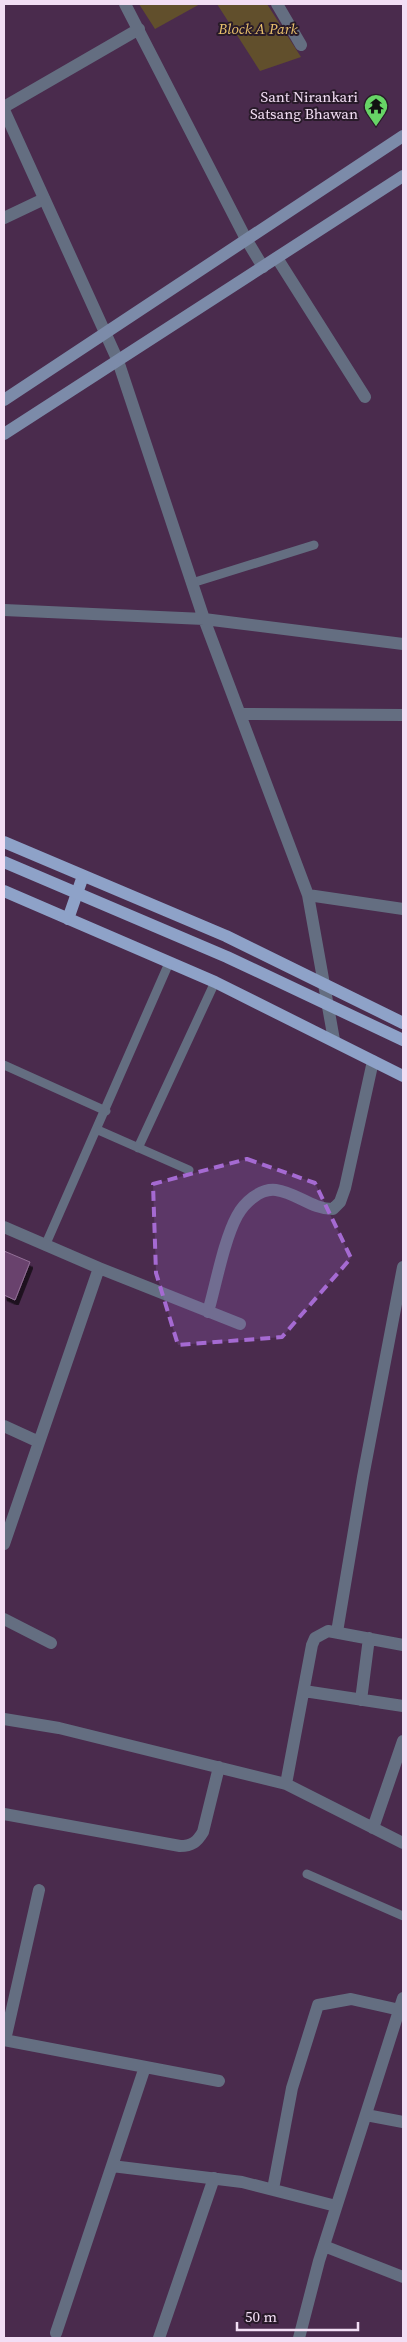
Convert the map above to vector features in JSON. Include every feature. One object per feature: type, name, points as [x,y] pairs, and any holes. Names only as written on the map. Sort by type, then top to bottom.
[{"type":"main road","points":[[4,400],[403,136]]},
{"type":"main road","points":[[4,434],[403,176]]},
{"type":"main road","points":[[4,842],[226,936],[403,1023]]},
{"type":"main road","points":[[4,862],[227,957],[403,1040]]},
{"type":"main road","points":[[68,919],[83,876]]},
{"type":"main road","points":[[4,891],[215,982],[403,1076]]},
{"type":"street","points":[[125,4],[246,239],[263,267]]},
{"type":"street","points":[[277,4],[301,45]]},
{"type":"street","points":[[139,29],[4,108],[118,361],[204,619],[308,895],[334,1040]]},
{"type":"street","points":[[4,218],[44,198]]},
{"type":"street","points":[[277,258],[364,397]]},
{"type":"street","points":[[4,610],[204,619],[403,644]]},
{"type":"street","points":[[241,714],[403,715]]},
{"type":"street","points":[[308,895],[403,908]]},
{"type":"street","points":[[208,1312],[232,1229],[237,1216],[248,1200],[273,1190],[284,1191],[321,1209],[334,1209],[340,1202],[345,1188],[373,1061]]},
{"type":"street","points":[[4,1227],[45,1246],[240,1324]]},
{"type":"street","points":[[337,1632],[363,1477],[403,1267]]},
{"type":"street","points":[[4,1544],[9,1512],[39,1442],[99,1268]]},
{"type":"street","points":[[4,1426],[39,1442]]},
{"type":"street","points":[[4,1619],[51,1643]]},
{"type":"street","points":[[286,1784],[315,1638],[328,1631],[403,1645]]},
{"type":"street","points":[[361,1700],[368,1638]]},
{"type":"street","points":[[304,1690],[403,1706]]},
{"type":"street","points":[[4,1719],[59,1728],[286,1784],[403,1844]]},
{"type":"street","points":[[372,1828],[403,1741]]},
{"type":"street","points":[[4,1814],[180,1846],[189,1846],[197,1841],[203,1832],[219,1767]]},
{"type":"street","points":[[39,1890],[5,2040],[219,2081]]},
{"type":"street","points":[[273,2189],[292,2088],[318,2005],[351,1999],[401,2004],[336,2206],[299,2338]]},
{"type":"street","points":[[56,2333],[146,2067]]},
{"type":"street","points":[[366,2114],[403,2122]]},
{"type":"street","points":[[112,2166],[214,2178],[273,2189],[336,2206]]},
{"type":"street","points":[[159,2338],[214,2178]]},
{"type":"street","points":[[324,2246],[403,2277]]},
{"type":"lane","points":[[192,584],[314,545]]},
{"type":"lane","points":[[45,1246],[98,1130],[170,963]]},
{"type":"lane","points":[[138,1148],[215,982]]},
{"type":"lane","points":[[4,1065],[106,1111]]},
{"type":"lane","points":[[98,1130],[189,1170]]},
{"type":"lane","points":[[307,1874],[403,1916]]},
{"type":"highlighted area","points":[[247,1159],[315,1183],[351,1258],[282,1337],[178,1345],[156,1273],[153,1184]]},
{"type":"green space","name":"Block A Park","points":[[139,4],[200,4],[155,29]]},
{"type":"green space","name":"Block A Park","points":[[217,4],[267,4],[301,57],[260,71]]},
{"type":"building","points":[[4,1251],[30,1262],[15,1300],[4,1295]]},
{"type":"place","name":"Sant Nirankari Satsang Bhawan","points":[[376,127]]}]
